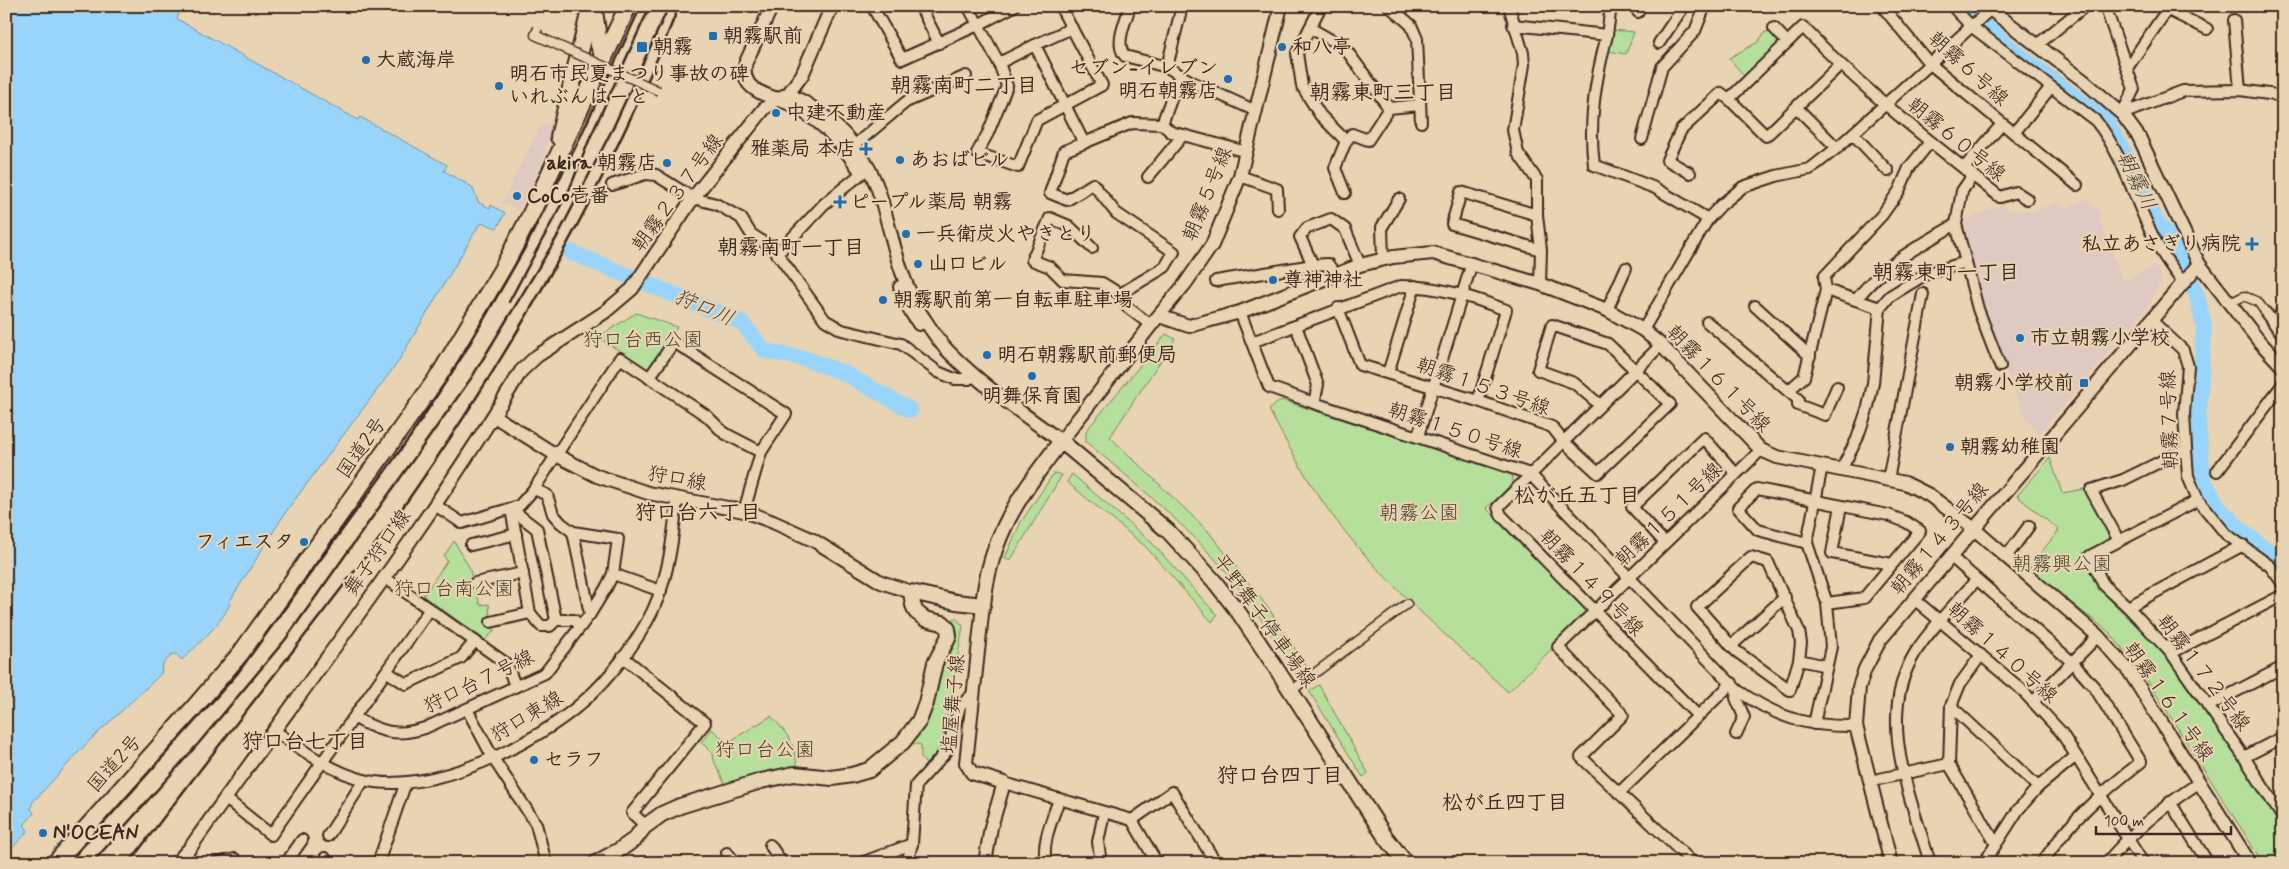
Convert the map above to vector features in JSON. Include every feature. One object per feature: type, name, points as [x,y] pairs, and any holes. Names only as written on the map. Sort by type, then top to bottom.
[{"type":"highway","points":[[593,9],[605,24],[624,14]]},
{"type":"highway","points":[[593,9],[599,46],[604,57]]},
{"type":"highway","points":[[556,162],[558,142],[593,9]]},
{"type":"highway","name":"国道2号","points":[[55,863],[241,653],[440,374],[504,266],[556,162],[624,14]]},
{"type":"main road","points":[[596,863],[629,843],[646,826],[680,806],[761,781],[794,774],[832,778],[869,770],[904,742],[919,721],[926,703],[935,663],[949,636],[948,629],[943,623],[925,619],[916,612],[911,592],[956,602],[983,605],[988,571],[1001,530],[1013,508],[1058,445]]},
{"type":"main road","name":"平野舞子停車場線","points":[[1058,445],[1168,530],[1214,581],[1239,613],[1384,835],[1406,863]]},
{"type":"main road","name":"平野舞子停車場線","points":[[1058,445],[1165,535],[1205,580],[1245,633],[1381,839],[1399,863]]},
{"type":"street","points":[[772,6],[752,47],[744,71],[748,83],[756,91],[783,96],[830,130],[851,148],[864,171],[878,190],[903,276],[921,313],[947,350],[1058,445]]},
{"type":"street","name":"朝霧２３７号線","points":[[632,290],[693,198],[764,109],[783,96],[802,75],[832,6]]},
{"type":"street","points":[[872,6],[902,59],[978,25],[1014,6]]},
{"type":"street","points":[[920,6],[939,42]]},
{"type":"street","points":[[968,6],[999,63],[1007,86],[988,133],[977,153],[1018,167],[1037,120],[1102,85],[1060,6]]},
{"type":"street","points":[[1130,6],[1120,43],[1120,51],[1125,56],[1167,67],[1256,111]]},
{"type":"street","points":[[1167,67],[1182,6]]},
{"type":"street","name":"朝霧５号線","points":[[1058,445],[1185,284],[1212,245],[1240,176],[1247,152],[1281,6]]},
{"type":"street","points":[[1321,6],[1297,52],[1302,86],[1320,115],[1346,141]]},
{"type":"street","points":[[1389,6],[1411,25],[1417,39],[1421,122]]},
{"type":"street","points":[[1508,6],[1523,53],[1524,65],[1513,130],[1518,153],[1537,180],[1537,216],[1541,250],[1540,284]]},
{"type":"street","points":[[1611,6],[1607,35],[1596,77],[1590,139],[1594,165],[1655,188],[1708,219]]},
{"type":"street","points":[[1659,43],[1684,6]]},
{"type":"street","points":[[1642,139],[1662,67],[1695,31],[1705,6]]},
{"type":"street","name":"朝霧６号線","points":[[1882,6],[1929,63],[2077,185]]},
{"type":"street","points":[[1952,6],[1983,15],[2037,45],[2122,114],[2139,138],[2199,264],[2259,341],[2283,367]]},
{"type":"street","points":[[2037,45],[2085,6]]},
{"type":"street","points":[[2105,6],[2134,90],[2122,114]]},
{"type":"street","points":[[2127,68],[2164,8],[2207,29]]},
{"type":"street","points":[[1983,15],[2051,87],[2096,121],[2104,131],[2126,171],[2157,244],[2184,281]]},
{"type":"street","name":"朝霧６０号線","points":[[1983,15],[1884,104],[2000,197],[2016,192],[2027,199]]},
{"type":"street","points":[[2234,20],[2240,90]]},
{"type":"street","points":[[1513,25],[1607,35]]},
{"type":"street","points":[[1642,330],[1708,219],[1721,205],[1743,188],[1776,176],[1810,168],[1837,148],[1884,104],[1840,65],[1803,27],[1729,98]]},
{"type":"street","points":[[538,28],[535,35],[659,91]]},
{"type":"street","points":[[999,63],[1072,28]]},
{"type":"street","points":[[1310,28],[1344,46],[1389,108]]},
{"type":"street","points":[[1774,28],[1787,42]]},
{"type":"street","points":[[1035,45],[1084,143]]},
{"type":"street","points":[[1690,173],[1667,160],[1681,130],[1721,93],[1729,98],[1766,136],[1840,65]]},
{"type":"street","points":[[1162,124],[1180,75]]},
{"type":"street","points":[[851,148],[906,102],[966,76]]},
{"type":"street","points":[[2014,133],[2051,87]]},
{"type":"street","points":[[2122,114],[2183,90],[2240,90],[2283,96]]},
{"type":"street","points":[[1345,192],[1335,168],[1346,141],[1352,134],[1368,140],[1389,108],[1420,104]]},
{"type":"street","points":[[1797,108],[1837,148]]},
{"type":"street","points":[[1120,294],[1165,267],[1174,252],[1116,213],[1093,184],[1067,200],[1050,193],[1064,151],[1132,123],[1162,124],[1171,132],[1247,152]]},
{"type":"street","points":[[1964,168],[2002,124]]},
{"type":"street","points":[[1853,134],[1888,171]]},
{"type":"street","points":[[1148,177],[1183,135]]},
{"type":"street","points":[[1788,391],[1804,378],[1826,290],[1824,277],[1882,215],[1899,191],[1909,168],[1930,142]]},
{"type":"street","points":[[778,254],[824,204],[864,171]]},
{"type":"street","points":[[864,171],[886,248],[909,309],[941,354],[969,379],[1058,445]]},
{"type":"street","points":[[612,185],[645,174],[656,175],[693,198],[716,204],[741,218],[751,234],[774,249],[825,320],[842,330],[901,344],[938,372],[954,379],[969,379]]},
{"type":"street","points":[[1972,175],[1962,191],[1956,224],[1978,309],[2000,366]]},
{"type":"street","points":[[1240,176],[1277,189],[1278,209]]},
{"type":"street","points":[[1537,216],[1461,192],[1452,224],[1541,250]]},
{"type":"street","points":[[1383,259],[1382,227],[1400,199]]},
{"type":"street","points":[[1092,248],[1069,226],[1050,218],[1032,260],[1050,267],[1063,280],[1102,283],[1120,294],[1127,307],[1155,321]]},
{"type":"street","points":[[1313,265],[1300,237],[1307,228],[1331,219],[1345,229],[1360,264]]},
{"type":"street","points":[[1856,300],[1870,280],[1896,260],[1956,224]]},
{"type":"street","name":"朝霧１６１号線","points":[[1155,321],[1189,326],[1240,312],[1360,264],[1432,253],[1540,284],[1607,310],[1642,330],[1661,345],[1761,450],[1777,457],[1904,483],[1929,495],[1973,528],[2098,636],[2129,671],[2250,863]]},
{"type":"street","points":[[1841,470],[1857,439],[1868,407],[1873,383],[1880,308],[1890,296],[1926,274],[1966,262]]},
{"type":"street","points":[[1418,436],[1472,263]]},
{"type":"street","points":[[1216,281],[1328,264],[1336,275]]},
{"type":"street","name":"朝霧１４３号線","points":[[1891,863],[1856,726],[1859,687],[1865,669],[1880,640],[1973,528],[2199,264]]},
{"type":"street","points":[[1607,310],[1626,268]]},
{"type":"street","points":[[1252,342],[1338,308],[1401,286],[1415,286],[1462,294],[1506,310],[1478,401]]},
{"type":"street","points":[[1388,373],[1415,286]]},
{"type":"street","name":"舞子狩口線","points":[[176,863],[190,848],[275,731],[435,505],[494,416],[521,371],[537,356],[605,312],[632,290]]},
{"type":"street","points":[[1826,290],[1880,308]]},
{"type":"street","points":[[1888,480],[1923,294]]},
{"type":"street","points":[[2230,302],[2244,296],[2258,302],[2283,335]]},
{"type":"street","points":[[1755,306],[1810,356]]},
{"type":"street","points":[[2276,326],[2283,307]]},
{"type":"street","name":"朝霧１５３号線","points":[[1338,308],[1360,365],[1478,401],[1552,427],[1563,441],[1598,474],[1670,404],[1636,369]]},
{"type":"street","name":"朝霧１５０号線","points":[[1240,312],[1269,387],[1530,474],[1734,686],[1763,707],[1792,719],[1823,726],[1856,726]]},
{"type":"street","name":"朝霧７号線","points":[[2152,320],[2183,350],[2188,366],[2184,414],[2188,476],[2198,500],[2226,534],[2270,566],[2282,583]]},
{"type":"street","points":[[1707,322],[1798,399],[1798,405],[1824,415],[1838,387]]},
{"type":"street","points":[[1600,405],[1574,383],[1538,370],[1552,324],[1608,344],[1636,369]]},
{"type":"street","points":[[1296,326],[1318,385],[1314,403]]},
{"type":"street","points":[[649,378],[674,342],[786,414],[761,452],[744,511]]},
{"type":"street","name":"朝霧１４９号線","points":[[1661,345],[1498,507],[1501,515],[1698,716]]},
{"type":"street","points":[[435,505],[462,523],[519,506],[534,489],[620,358],[707,416],[724,433],[761,452]]},
{"type":"street","points":[[2217,471],[2283,384]]},
{"type":"street","name":"狩口線","points":[[494,416],[556,454],[597,476],[621,486],[677,500],[744,511],[813,540],[881,582],[911,592]]},
{"type":"street","points":[[1664,542],[1632,507],[1704,438],[1736,474]]},
{"type":"street","points":[[2119,541],[2091,490],[2123,480],[2186,448]]},
{"type":"street","name":"朝霧１５１号線","points":[[1619,793],[1581,757],[1623,715],[1558,647],[1664,542],[1761,450]]},
{"type":"street","points":[[1814,724],[1830,647],[1827,603],[1807,543],[1822,466]]},
{"type":"street","points":[[534,489],[547,495],[553,514],[560,523],[573,532],[590,614]]},
{"type":"street","points":[[1807,543],[1758,530],[1738,508],[1758,489],[1888,515],[1920,530],[1864,598],[1827,603]]},
{"type":"street","name":"狩口東線","points":[[275,731],[324,763],[364,780],[406,782],[456,772],[493,758],[525,741],[571,712],[586,700],[636,639],[661,591],[668,562],[677,500]]},
{"type":"street","name":"朝霧１７２号線","points":[[2198,500],[2090,556],[2103,584],[2128,607],[2170,653],[2281,811]]},
{"type":"street","points":[[1842,506],[1832,553],[1892,564]]},
{"type":"street","points":[[511,508],[530,613],[541,626],[550,626],[556,620],[574,620],[581,626]]},
{"type":"street","points":[[511,508],[537,529],[556,620]]},
{"type":"street","points":[[2006,557],[2029,526]]},
{"type":"street","name":"狩口台７号線","points":[[355,718],[379,730],[410,733],[426,728],[545,673],[590,614],[613,574],[618,539],[573,532]]},
{"type":"street","points":[[471,545],[516,534]]},
{"type":"street","points":[[2128,607],[2243,545]]},
{"type":"street","points":[[1950,556],[2072,662],[2095,688],[2141,762],[2099,795],[2055,844],[2042,863]]},
{"type":"street","points":[[1751,557],[1768,562],[1799,631],[1801,643],[1799,660],[1790,690],[1731,646],[1697,607],[1751,557]]},
{"type":"street","points":[[475,583],[523,573]]},
{"type":"street","points":[[613,574],[661,591]]},
{"type":"street","points":[[384,577],[507,664],[516,686]]},
{"type":"street","points":[[1930,863],[1899,752],[1896,728],[1899,692],[1914,654],[1976,580]]},
{"type":"street","points":[[2170,653],[2283,595]]},
{"type":"street","points":[[1731,646],[1785,597]]},
{"type":"street","name":"朝霧１４０号線","points":[[1914,599],[2034,701],[2061,732],[2143,863]]},
{"type":"street","points":[[1291,691],[1407,604]]},
{"type":"street","name":"塩屋舞子線","points":[[983,605],[966,763],[972,773],[1004,782]]},
{"type":"street","points":[[226,798],[270,835],[324,763],[430,609]]},
{"type":"street","points":[[491,622],[530,613]]},
{"type":"street","points":[[2034,701],[2098,636]]},
{"type":"street","points":[[388,672],[406,684],[462,658],[475,641]]},
{"type":"street","points":[[1981,655],[1960,684],[1951,706],[1949,764],[1996,844]]},
{"type":"street","points":[[623,657],[706,723],[632,813],[646,826]]},
{"type":"street","points":[[1799,660],[1827,666]]},
{"type":"street","points":[[2208,706],[2283,667]]},
{"type":"street","points":[[1692,863],[1619,793],[1698,716],[1734,686]]},
{"type":"street","points":[[1734,686],[1736,698],[1744,717],[1736,734]]},
{"type":"street","points":[[907,863],[912,844],[916,785],[947,751],[960,706],[973,694]]},
{"type":"street","points":[[1951,706],[2038,787]]},
{"type":"street","points":[[467,709],[493,758],[536,824],[546,863]]},
{"type":"street","points":[[2244,757],[2283,737]]},
{"type":"street","points":[[1984,863],[2018,810],[2038,787],[2076,756]]},
{"type":"street","points":[[1870,781],[1949,764]]},
{"type":"street","points":[[328,836],[364,780]]},
{"type":"street","points":[[378,863],[406,782]]},
{"type":"street","points":[[985,863],[991,827],[1004,782],[1132,820],[1157,863]]},
{"type":"street","points":[[2106,863],[2129,838],[2170,802],[2200,782]]},
{"type":"street","points":[[1132,820],[1172,792],[1216,863]]},
{"type":"street","points":[[1046,863],[1044,856],[1059,799]]},
{"type":"street","points":[[2170,802],[2208,863]]},
{"type":"street","points":[[1100,863],[1098,842],[1104,813]]},
{"type":"street","points":[[286,863],[302,840]]},
{"type":"street","points":[[862,863],[912,844]]},
{"type":"street","points":[[770,845],[782,863]]},
{"type":"street","points":[[728,852],[736,863]]},
{"type":"street","points":[[321,863],[325,858],[326,863]]},
{"type":"street","points":[[216,863],[235,859],[235,863]]},
{"type":"shaded area","points":[[542,123],[552,126],[542,162],[519,210],[502,202]]},
{"type":"shaded area","points":[[2086,198],[2101,213],[2099,217],[2123,281],[2155,266],[2162,277],[2150,304],[2039,434],[2025,416],[1981,310],[1962,222],[2002,205],[2010,211],[2032,211],[2060,202],[2065,208]]},
{"type":"green space","points":[[1613,30],[1634,32],[1626,54],[1608,51]]},
{"type":"green space","points":[[1770,31],[1781,42],[1745,77],[1729,58],[1758,42],[1765,32]]},
{"type":"green space","name":"狩口台西公園","points":[[636,313],[677,327],[652,368],[648,369],[596,336],[603,334]]},
{"type":"green space","points":[[1166,334],[1175,339],[1110,437],[1208,531],[1269,609],[1309,670],[1300,678],[1248,601],[1213,557],[1168,512],[1086,442],[1086,431]]},
{"type":"green space","name":"朝霧公園","points":[[1281,400],[1512,473],[1513,485],[1486,508],[1585,609],[1585,616],[1508,692],[1398,590],[1338,523],[1310,482],[1269,410]]},
{"type":"green space","name":"朝霧興公園","points":[[2050,458],[2062,493],[2084,489],[2111,537],[2083,553],[2101,591],[2149,638],[2194,691],[2283,830],[2283,863],[2263,863],[2146,678],[2109,632],[2028,569],[2059,530],[2017,496]]},
{"type":"green space","points":[[1054,473],[1062,475],[1010,561],[1005,558],[1021,522]]},
{"type":"green space","points":[[1072,474],[1151,542],[1217,615],[1212,622],[1146,547],[1067,482]]},
{"type":"green space","name":"狩口台南公園","points":[[454,541],[469,567],[480,605],[489,604],[494,631],[485,640],[423,596],[447,561],[444,556]]},
{"type":"green space","points":[[956,618],[963,626],[942,745],[927,765],[921,758],[921,745],[910,743],[928,717],[939,673],[956,642],[955,629],[951,620]]},
{"type":"green space","points":[[1319,685],[1368,773],[1363,777],[1309,691]]},
{"type":"green space","name":"狩口台公園","points":[[771,716],[790,740],[798,770],[727,788],[714,761],[713,754],[701,742],[712,729],[727,743]]},
{"type":"water","points":[[6,6],[168,6],[179,13],[177,19],[358,120],[360,117],[447,165],[444,171],[472,187],[479,203],[490,208],[491,205],[505,213],[497,228],[483,223],[479,225],[398,362],[287,510],[218,623],[182,660],[176,654],[172,655],[162,665],[161,674],[87,743],[32,803],[31,809],[34,813],[24,825],[28,831],[6,854]]},
{"type":"waterway","name":"朝霧川","points":[[1962,6],[2013,50],[2106,121],[2127,158],[2158,225],[2167,234],[2180,255],[2198,299],[2204,327],[2198,425],[2203,479],[2220,509],[2243,532],[2283,562]]},
{"type":"waterway","name":"狩口川","points":[[570,252],[741,322],[765,351],[806,359],[844,373],[910,410]]},
{"type":"railway","points":[[68,863],[237,674],[410,437],[465,352],[526,246],[576,146],[641,6]]},
{"type":"railway","points":[[509,302],[570,188],[590,138],[650,6]]},
{"type":"railway","points":[[92,863],[198,744],[285,640],[472,377],[557,237],[613,128],[669,6]]},
{"type":"railway","points":[[129,863],[389,526],[448,442],[486,383],[558,261],[591,198],[623,135],[679,6]]},
{"type":"place","name":"朝霧駅前","points":[[713,36]]},
{"type":"place","name":"朝霧","points":[[642,47]]},
{"type":"place","name":"和八亭","points":[[1282,47]]},
{"type":"place","name":"大蔵海岸","points":[[366,60]]},
{"type":"place","name":"セブン-イレブン 明石朝霧店","points":[[1228,79]]},
{"type":"place","name":"明石市民夏まつり事故の碑 いれぶんはーと","points":[[499,86]]},
{"type":"place","name":"中建不動産","points":[[776,113]]},
{"type":"place","name":"雅薬局 本店","points":[[866,149]]},
{"type":"place","name":"あおばビル","points":[[900,160]]},
{"type":"place","name":"akira 朝霧店","points":[[667,163]]},
{"type":"place","name":"CoCo壱番","points":[[517,196]]},
{"type":"place","name":"ピープル薬局 朝霧","points":[[840,202]]},
{"type":"place","name":"一兵衛炭火やきとり","points":[[906,234]]},
{"type":"place","name":"私立あさぎり病院","points":[[2252,244]]},
{"type":"place","name":"山口ビル","points":[[918,264]]},
{"type":"place","name":"尊神神社","points":[[1273,280]]},
{"type":"place","name":"朝霧駅前第一自転車駐車場","points":[[883,300]]},
{"type":"place","name":"市立朝霧小学校","points":[[2020,338]]},
{"type":"place","name":"明石朝霧駅前郵便局","points":[[987,355]]},
{"type":"place","name":"明舞保育園","points":[[1032,376]]},
{"type":"place","name":"朝霧小学校前","points":[[2084,383]]},
{"type":"place","name":"朝霧幼稚園","points":[[1950,447]]},
{"type":"place","name":"フィエスタ","points":[[304,542]]},
{"type":"place","name":"セラフ","points":[[534,760]]},
{"type":"place","name":"N'OCEAN","points":[[43,833]]},
{"type":"district","name":"朝霧南町二丁目","points":[[964,86]]},
{"type":"district","name":"朝霧東町三丁目","points":[[1383,93]]},
{"type":"district","name":"朝霧南町一丁目","points":[[791,248]]},
{"type":"district","name":"朝霧東町一丁目","points":[[1946,273]]},
{"type":"district","name":"松が丘五丁目","points":[[1577,496]]},
{"type":"district","name":"狩口台六丁目","points":[[698,513]]},
{"type":"district","name":"狩口台七丁目","points":[[305,742]]},
{"type":"district","name":"狩口台四丁目","points":[[1280,776]]},
{"type":"district","name":"松が丘四丁目","points":[[1505,803]]}]
